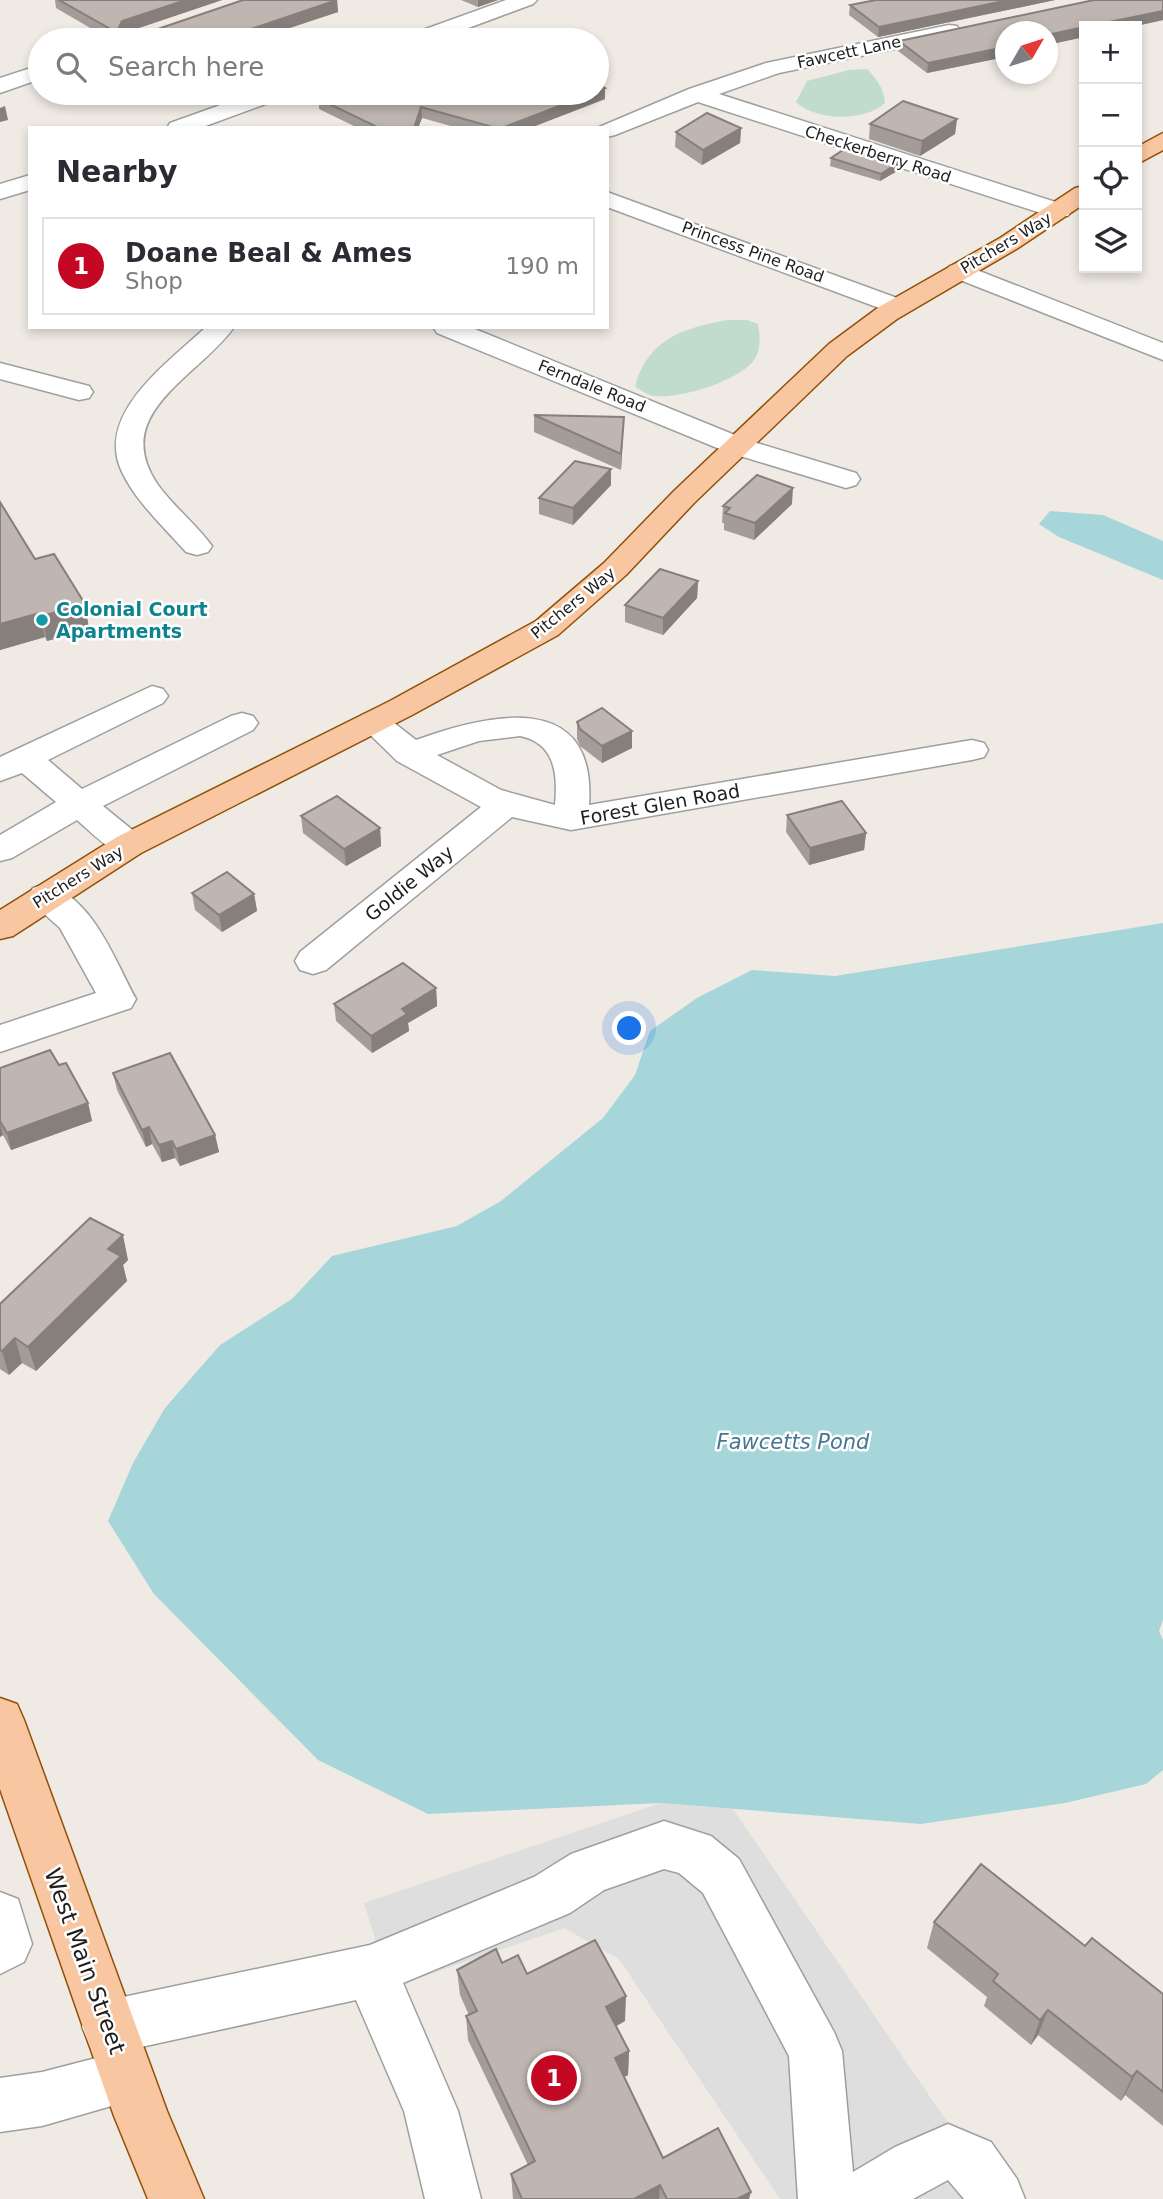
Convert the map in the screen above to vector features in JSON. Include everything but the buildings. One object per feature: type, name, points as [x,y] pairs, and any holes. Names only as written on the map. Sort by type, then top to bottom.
[{"type":"main road","points":[[1142,154],[1163,140]]},
{"type":"main road","name":"Pitchers Way","points":[[0,928],[45,896],[129,845],[475,670],[547,628],[615,569],[737,446],[838,350],[898,307],[1079,197]]},
{"type":"main road","name":"West Main Street","points":[[0,1720],[127,2077],[176,2199]]},
{"type":"street","points":[[449,28],[526,0]]},
{"type":"street","name":"Fawcett Lane","points":[[609,129],[697,94],[811,59],[969,27]]},
{"type":"street","points":[[0,86],[28,76]]},
{"type":"street","name":"Checkerberry Road","points":[[697,94],[1059,211]]},
{"type":"street","points":[[183,126],[241,105]]},
{"type":"street","points":[[0,192],[28,182]]},
{"type":"street","name":"Princess Pine Road","points":[[609,200],[898,307]]},
{"type":"street","points":[[959,271],[1163,352]]},
{"type":"street","points":[[197,546],[139,477],[130,454],[129,439],[137,415],[148,401],[219,329]]},
{"type":"street","name":"Ferndale Road","points":[[451,329],[737,446]]},
{"type":"street","points":[[0,371],[79,392]]},
{"type":"street","points":[[737,446],[846,479]]},
{"type":"street","points":[[12,763],[152,696]]},
{"type":"street","name":"Forest Glen Road","points":[[373,722],[409,754],[478,795],[504,806],[538,815],[571,819],[971,750]]},
{"type":"street","points":[[0,850],[79,804],[242,723]]},
{"type":"street","points":[[409,754],[501,727],[537,728],[553,736],[570,760],[573,776],[571,819]]},
{"type":"street","points":[[12,763],[79,804],[129,845]]},
{"type":"street","name":"Goldie Way","points":[[313,961],[504,806]]},
{"type":"street","points":[[0,1040],[118,999],[74,920],[45,896]]},
{"type":"street","points":[[109,2027],[370,1971],[552,1895],[589,1871],[664,1845],[693,1853],[721,1876],[815,2051],[826,2199]]},
{"type":"street","points":[[0,1917],[6,1944],[0,1948]]},
{"type":"street","points":[[370,1971],[432,2110],[450,2174],[453,2199]]},
{"type":"street","points":[[0,2105],[42,2099],[127,2077]]},
{"type":"street","points":[[860,2199],[915,2167],[948,2152],[971,2162],[997,2199]]},
{"type":"green space","points":[[867,69],[883,93],[885,103],[876,109],[853,116],[827,116],[815,113],[796,102],[807,81],[849,70]]},
{"type":"green space","points":[[727,320],[747,320],[758,324],[760,341],[756,357],[739,373],[695,391],[666,396],[652,396],[635,387],[648,357],[669,338],[696,327]]},
{"type":"shaded area","points":[[661,1803],[733,1809],[1000,2199],[780,2199],[619,1959],[564,1928],[390,1988],[364,1903]]},
{"type":"water","points":[[1050,511],[1103,515],[1163,541],[1163,580],[1059,537],[1039,524]]},
{"type":"water","name":"Fawcetts Pond","points":[[1163,923],[1163,1620],[1159,1631],[1163,1640],[1163,1770],[1146,1784],[1065,1803],[921,1824],[661,1803],[428,1814],[318,1760],[154,1594],[108,1521],[133,1463],[165,1408],[220,1345],[292,1299],[332,1256],[457,1226],[501,1201],[603,1118],[635,1075],[650,1031],[697,998],[752,970],[835,976]]},
{"type":"place","name":"Colonial Court Apartments","points":[[42,620]]},
{"type":"place","name":"Doane Beal & Ames","points":[[554,2078]]}]
